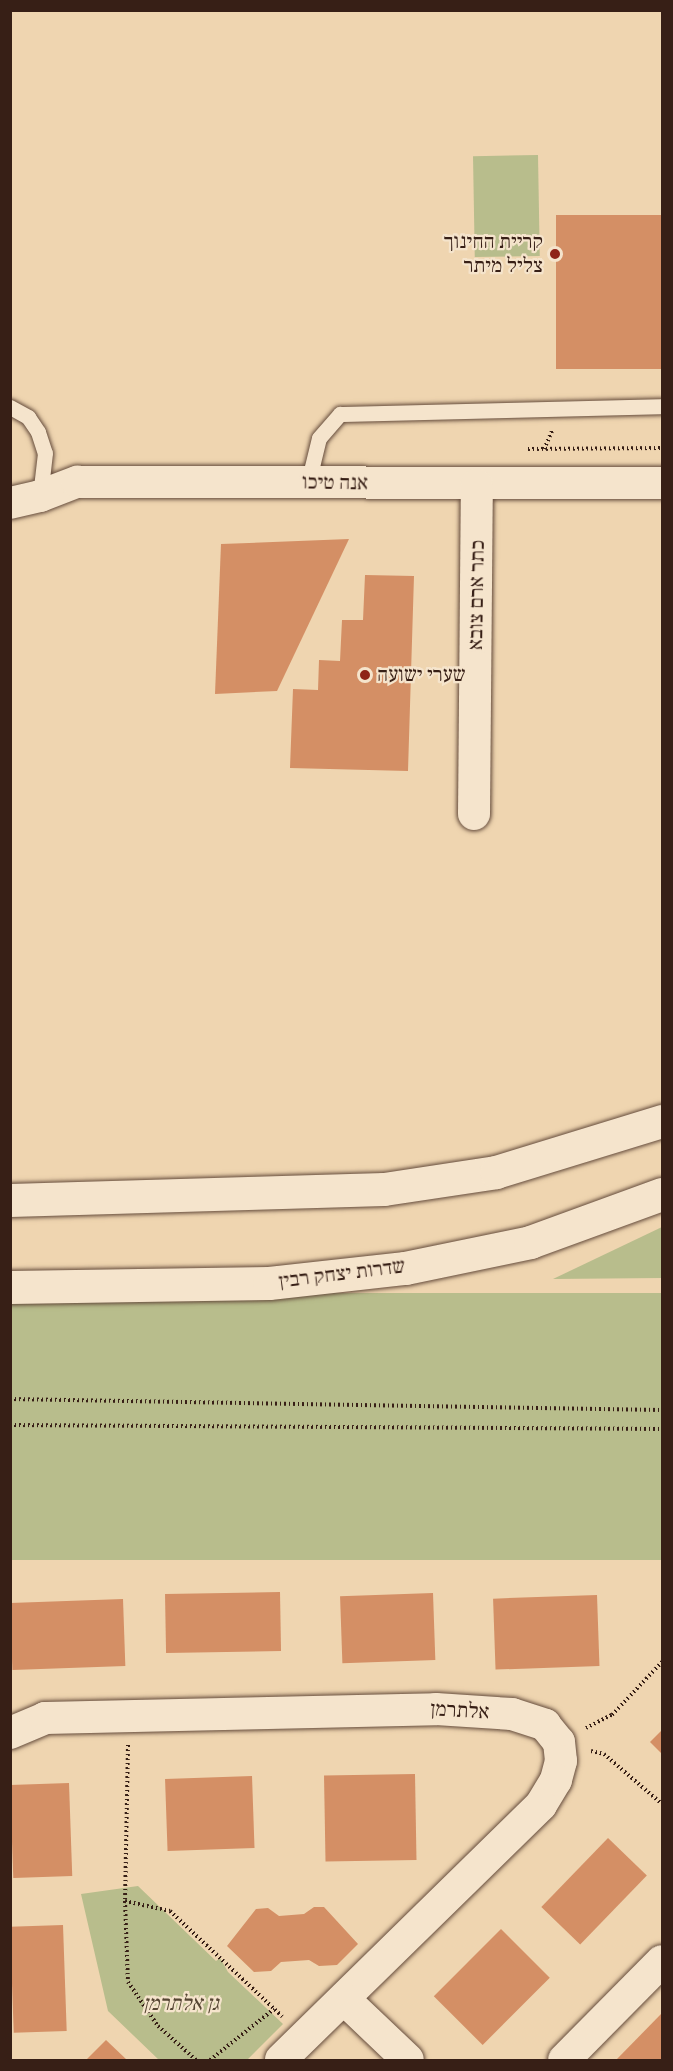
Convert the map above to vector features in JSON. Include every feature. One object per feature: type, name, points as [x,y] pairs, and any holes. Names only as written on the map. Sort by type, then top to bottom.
[{"type":"main road","points":[[10,1200],[384,1189],[496,1172],[663,1121]]},
{"type":"main road","name":"שדרות יצחק רבין","points":[[10,1287],[269,1283],[405,1268],[530,1242],[663,1194]]},
{"type":"street","name":"אנה טיכו","points":[[25,499],[77,482],[477,485],[663,483]]},
{"type":"street","name":"כתר ארם צובא","points":[[474,814],[477,485]]},
{"type":"street","name":"אלתרמן","points":[[10,1733],[45,1718],[436,1709],[512,1714],[545,1725],[559,1743]]},
{"type":"street","points":[[281,2061],[541,1805],[556,1780],[561,1761],[559,1743]]},
{"type":"street","points":[[564,2061],[663,1961]]},
{"type":"street","points":[[344,1999],[408,2061]]},
{"type":"lane","points":[[308,483],[319,438],[340,414],[663,406]]},
{"type":"lane","points":[[10,407],[28,417],[38,432],[45,453],[25,499]]},
{"type":"path","points":[[10,1399],[663,1410]]},
{"type":"path","points":[[10,1425],[663,1429]]},
{"type":"path","points":[[559,1743],[612,1715],[663,1662]]},
{"type":"path","points":[[129,1716],[125,1901],[128,1982],[158,2026],[196,2061]]},
{"type":"path","points":[[559,1743],[604,1754],[663,1804]]},
{"type":"path","points":[[125,1901],[170,1911],[305,2037]]},
{"type":"path","points":[[210,2061],[274,2008]]},
{"type":"green space","points":[[538,155],[540,256],[475,257],[473,156]]},
{"type":"green space","points":[[662,1227],[662,1278],[553,1279]]},
{"type":"green space","points":[[10,1293],[662,1293],[662,1560],[10,1560]]},
{"type":"green space","name":"גן אלתרמן","points":[[138,1886],[216,1961],[220,1958],[228,1972],[283,2024],[247,2060],[159,2060],[108,2011],[81,1894]]},
{"type":"building","points":[[556,215],[662,215],[662,369],[556,369]]},
{"type":"building","points":[[349,539],[277,691],[215,694],[221,544]]},
{"type":"building","name":"שערי ישועה","points":[[365,575],[414,576],[408,771],[290,768],[293,689],[318,690],[319,660],[340,661],[342,620],[363,620]]},
{"type":"building","points":[[280,1592],[281,1651],[166,1653],[165,1594]]},
{"type":"building","points":[[433,1593],[435,1660],[342,1663],[340,1596]]},
{"type":"building","points":[[597,1595],[599,1666],[496,1670],[493,1599]]},
{"type":"building","points":[[123,1599],[125,1666],[12,1670],[10,1603]]},
{"type":"building","points":[[662,1730],[662,1754],[650,1742]]},
{"type":"building","points":[[415,1774],[417,1860],[326,1862],[324,1776]]},
{"type":"building","points":[[252,1776],[255,1848],[168,1851],[165,1779]]},
{"type":"building","points":[[69,1783],[72,1876],[13,1878],[10,1785]]},
{"type":"building","points":[[608,1838],[647,1876],[580,1945],[541,1907]]},
{"type":"building","points":[[314,1907],[324,1907],[358,1944],[337,1965],[319,1966],[309,1960],[281,1962],[271,1971],[254,1972],[227,1946],[256,1909],[268,1908],[279,1916],[304,1914]]},
{"type":"building","points":[[63,1925],[67,2031],[14,2033],[10,1927]]},
{"type":"building","points":[[501,1929],[550,1978],[483,2045],[434,1996]]},
{"type":"building","points":[[662,2013],[662,2060],[618,2060],[617,2059]]},
{"type":"building","points":[[106,2040],[127,2060],[86,2060]]},
{"type":"place","name":"קריית החינוך צליל מיתר","points":[[555,254]]},
{"type":"place","name":"שערי ישועה","points":[[365,675]]}]
